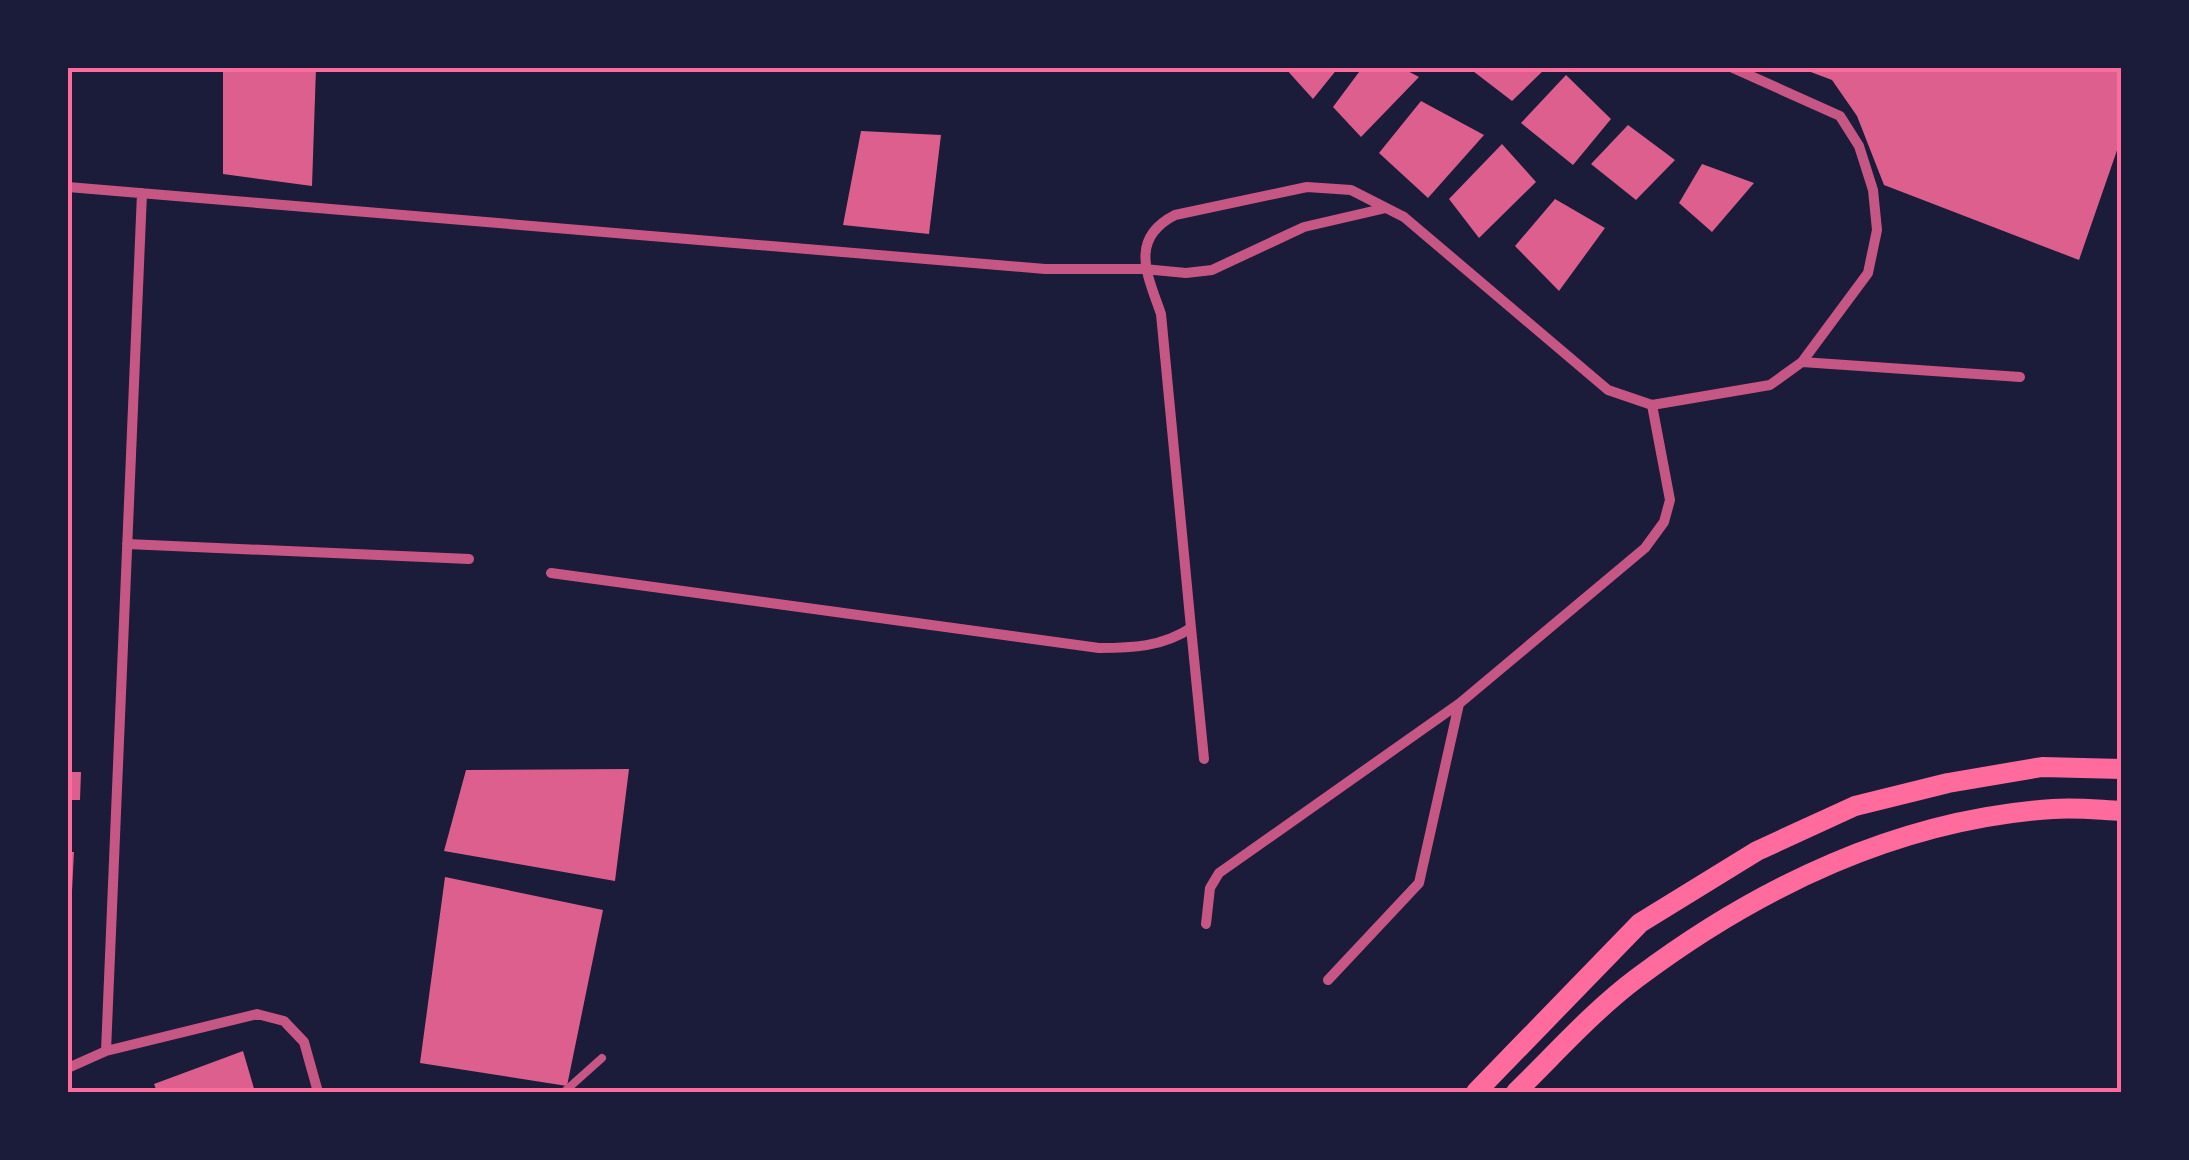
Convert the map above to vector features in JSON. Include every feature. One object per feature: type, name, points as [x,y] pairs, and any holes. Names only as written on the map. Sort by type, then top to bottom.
[{"type":"main road","points":[[1476,1092],[1640,922],[1757,851],[1855,806],[1948,782],[2042,767],[2122,769]]},
{"type":"main road","points":[[1516,1092],[1635,980],[1740,906],[1849,855],[1958,821],[2055,808],[2122,811]]},
{"type":"street","points":[[1204,759],[1161,314],[1144,269],[1148,244],[1159,224],[1175,216],[1307,187],[1351,190],[1404,217],[1608,390],[1652,405],[1770,385],[1802,362],[1868,272],[1877,230],[1873,190],[1859,146],[1840,116],[1733,68]]},
{"type":"street","points":[[68,187],[1045,270],[1144,269],[1186,273],[1212,270],[1304,227],[1387,208]]},
{"type":"street","points":[[106,1051],[142,193]]},
{"type":"street","points":[[1802,362],[2020,377]]},
{"type":"street","points":[[1206,924],[1210,888],[1219,873],[1460,704],[1645,548],[1664,522],[1670,500],[1652,405]]},
{"type":"street","points":[[126,544],[469,558]]},
{"type":"street","points":[[551,573],[1099,648],[1137,648],[1176,638],[1190,628]]},
{"type":"street","points":[[1328,980],[1419,883],[1460,704]]},
{"type":"street","points":[[68,1068],[106,1051],[256,1014],[284,1021],[304,1042],[318,1092]]},
{"type":"lane","points":[[564,1092],[602,1058]]},
{"type":"building","points":[[223,68],[316,68],[312,186],[223,174]]},
{"type":"building","points":[[1285,68],[1338,68],[1313,99]]},
{"type":"building","points":[[1362,68],[1402,68],[1419,77],[1361,137],[1333,107]]},
{"type":"building","points":[[1469,68],[1546,68],[1512,101]]},
{"type":"building","points":[[1800,68],[2122,68],[2122,136],[2079,260],[1884,185],[1857,116],[1832,80]]},
{"type":"building","points":[[1566,75],[1611,119],[1573,165],[1521,123]]},
{"type":"building","points":[[1421,101],[1484,135],[1428,198],[1379,153]]},
{"type":"building","points":[[1628,125],[1675,160],[1636,200],[1591,164]]},
{"type":"building","points":[[861,131],[941,135],[929,234],[843,225]]},
{"type":"building","points":[[1502,144],[1536,182],[1479,238],[1449,199]]},
{"type":"building","points":[[1702,164],[1754,183],[1712,232],[1679,203]]},
{"type":"building","points":[[1555,199],[1605,228],[1559,291],[1515,246]]},
{"type":"building","points":[[629,769],[615,881],[444,851],[466,770]]},
{"type":"building","points":[[68,772],[81,772],[80,800],[68,800]]},
{"type":"building","points":[[68,852],[74,852],[72,891],[68,890]]},
{"type":"building","points":[[445,877],[603,910],[567,1086],[420,1063]]},
{"type":"building","points":[[243,1051],[255,1092],[157,1092],[154,1084]]}]
